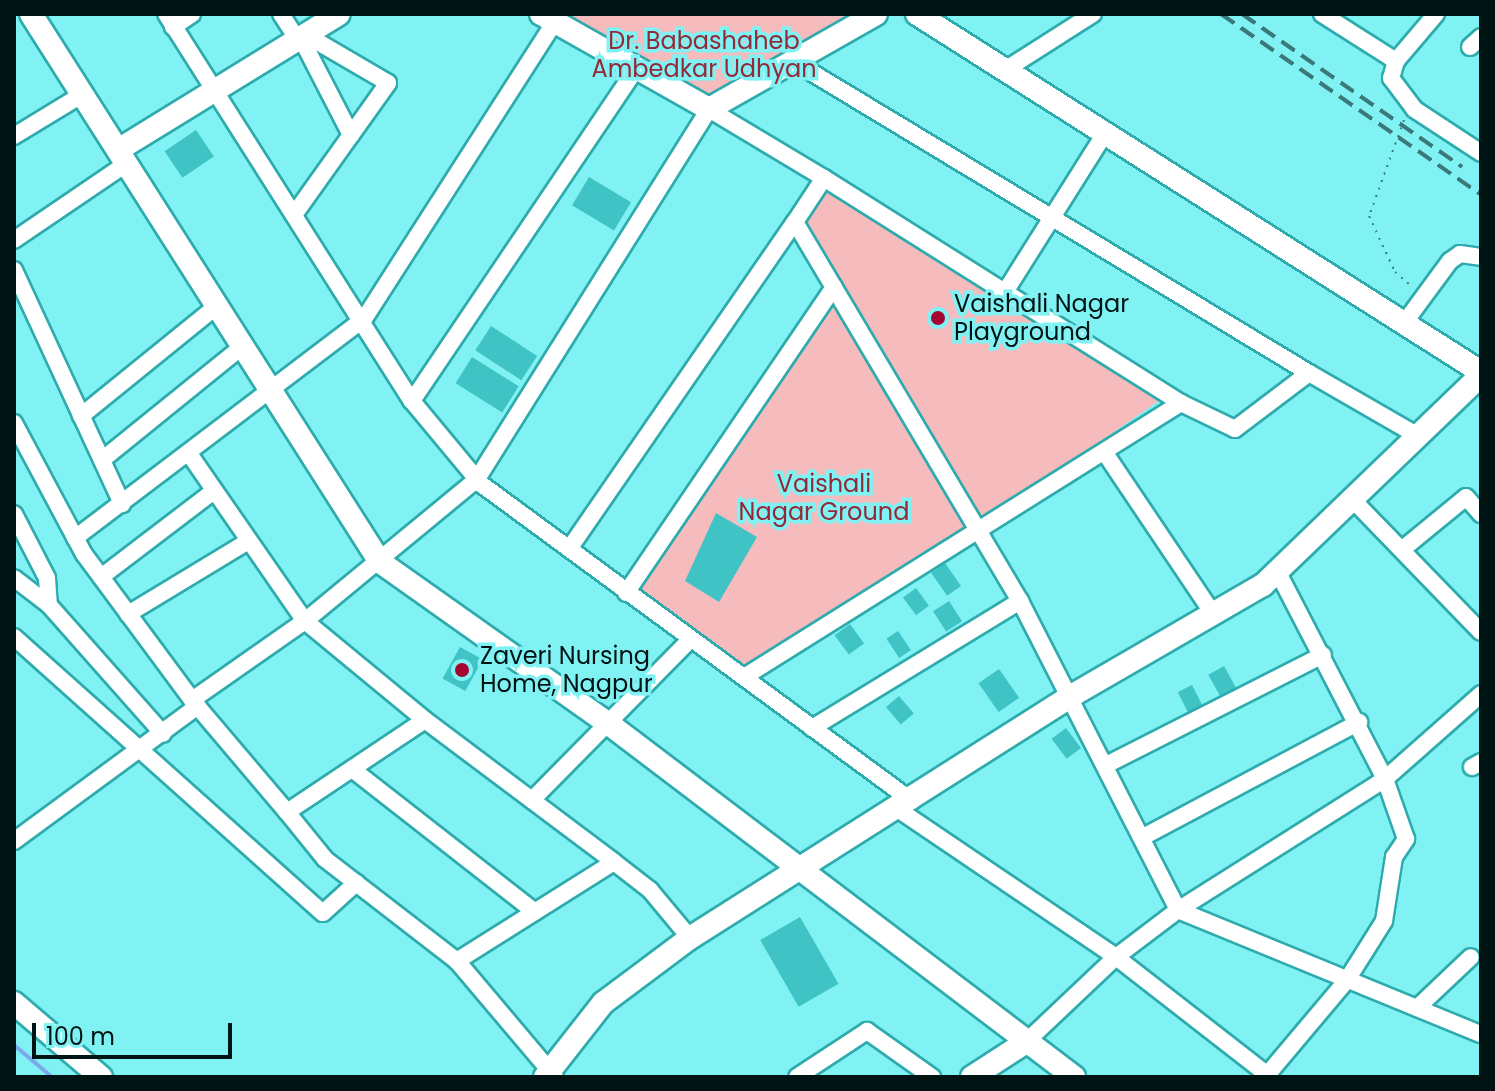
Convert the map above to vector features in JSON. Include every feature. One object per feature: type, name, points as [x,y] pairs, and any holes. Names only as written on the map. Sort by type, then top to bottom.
[{"type":"street","points":[[31,14],[380,562],[609,724],[793,871],[1074,1077]]},
{"type":"street","points":[[192,14],[170,20],[213,92],[296,212],[412,401],[477,479],[626,593],[812,728],[905,806],[1116,957],[1268,1076],[1347,980],[1384,921],[1394,857],[1406,839],[1385,779],[1359,722],[1277,571]]},
{"type":"street","points":[[281,14],[302,38],[351,135]]},
{"type":"street","points":[[14,240],[213,92],[339,14]]},
{"type":"street","points":[[14,841],[163,734],[195,703],[380,562],[477,479],[710,110],[791,60],[876,14]]},
{"type":"street","points":[[14,423],[75,538],[195,703],[325,859],[457,961],[550,1075],[603,1003],[690,938],[793,871],[905,806],[1069,699],[1213,614],[1277,571],[1481,374],[1405,322],[917,14]]},
{"type":"street","points":[[1005,70],[1093,14]]},
{"type":"street","points":[[1322,14],[1396,61]]},
{"type":"street","points":[[1436,14],[1396,61],[1391,78],[1414,109],[1481,153]]},
{"type":"street","points":[[75,538],[273,393],[364,319],[548,18],[824,178],[1181,403],[1235,429],[1309,373]]},
{"type":"street","points":[[296,212],[388,83],[302,38]]},
{"type":"street","points":[[791,60],[1418,436]]},
{"type":"street","points":[[412,401],[637,68]]},
{"type":"street","points":[[14,136],[83,94]]},
{"type":"street","points":[[1005,292],[1105,133]]},
{"type":"street","points":[[569,549],[824,178]]},
{"type":"street","points":[[795,222],[1020,601],[1069,699],[1108,764],[1178,910],[1481,1034]]},
{"type":"street","points":[[1405,322],[1460,254],[1481,257]]},
{"type":"street","points":[[14,270],[122,504]]},
{"type":"street","points":[[626,593],[834,287]]},
{"type":"street","points":[[81,416],[217,306]]},
{"type":"street","points":[[102,460],[243,346]]},
{"type":"street","points":[[744,677],[980,534],[1181,403]]},
{"type":"street","points":[[1105,453],[1213,614]]},
{"type":"street","points":[[190,455],[247,542],[305,621],[425,720],[650,890],[690,938]]},
{"type":"street","points":[[101,577],[214,491]]},
{"type":"street","points":[[1404,548],[1466,497],[1481,514]]},
{"type":"street","points":[[1352,499],[1404,548],[1481,632]]},
{"type":"street","points":[[14,514],[47,578],[49,605]]},
{"type":"street","points":[[128,614],[247,542]]},
{"type":"street","points":[[14,578],[49,605],[163,734]]},
{"type":"street","points":[[812,728],[1020,601]]},
{"type":"street","points":[[14,637],[142,748],[323,913],[356,883]]},
{"type":"street","points":[[532,800],[691,639]]},
{"type":"street","points":[[1108,764],[1323,655]]},
{"type":"street","points":[[972,1077],[1026,1042],[1116,957],[1178,910],[1385,779],[1481,694]]},
{"type":"street","points":[[287,812],[425,720]]},
{"type":"street","points":[[1143,837],[1359,722]]},
{"type":"street","points":[[352,769],[535,912]]},
{"type":"street","points":[[457,961],[614,862]]},
{"type":"street","points":[[1417,1008],[1471,957]]},
{"type":"street","points":[[14,1003],[101,1077]]},
{"type":"street","points":[[797,1077],[867,1031],[932,1077]]},
{"type":"path","points":[[1414,109],[1389,150],[1369,216],[1395,272],[1426,294]]},
{"type":"green space","name":"Dr. Babashaheb Ambedkar Udhyan","points":[[552,14],[849,14],[703,103]]},
{"type":"green space","name":"Vaishali Nagar Playground","points":[[818,186],[1160,400],[983,523],[794,235]]},
{"type":"green space","name":"Vaishali Nagar Ground","points":[[832,298],[970,534],[743,675],[630,592]]},
{"type":"building","points":[[196,130],[214,157],[182,178],[164,151]]},
{"type":"building","points":[[589,177],[631,202],[614,231],[572,205]]},
{"type":"building","points":[[491,326],[537,356],[521,380],[475,350]]},
{"type":"building","points":[[472,357],[519,386],[502,412],[456,383]]},
{"type":"building","points":[[716,513],[757,537],[719,602],[685,581]]},
{"type":"building","points":[[945,563],[961,586],[947,596],[931,573]]},
{"type":"building","points":[[916,588],[929,606],[916,615],[903,597]]},
{"type":"building","points":[[949,601],[962,621],[946,631],[933,611]]},
{"type":"building","points":[[850,624],[864,643],[849,655],[835,635]]},
{"type":"building","points":[[898,631],[911,650],[899,658],[886,639]]},
{"type":"building","points":[[460,647],[483,660],[465,691],[443,678]]},
{"type":"building","points":[[1224,666],[1237,689],[1221,697],[1208,675]]},
{"type":"building","points":[[999,669],[1019,698],[999,712],[979,683]]},
{"type":"building","points":[[1192,685],[1203,707],[1189,715],[1178,692]]},
{"type":"building","points":[[899,696],[914,714],[901,725],[886,707]]},
{"type":"building","points":[[1066,728],[1081,748],[1067,759],[1052,739]]},
{"type":"building","points":[[800,917],[838,984],[799,1007],[760,940]]},
{"type":"waterway","points":[[14,1045],[52,1077]]},
{"type":"railway","points":[[1221,14],[1481,195]]},
{"type":"railway","points":[[1242,14],[1462,167]]},
{"type":"place","name":"Vaishali Nagar Playground","points":[[938,318]]},
{"type":"place","name":"Zaveri Nursing Home, Nagpur","points":[[462,670]]}]
